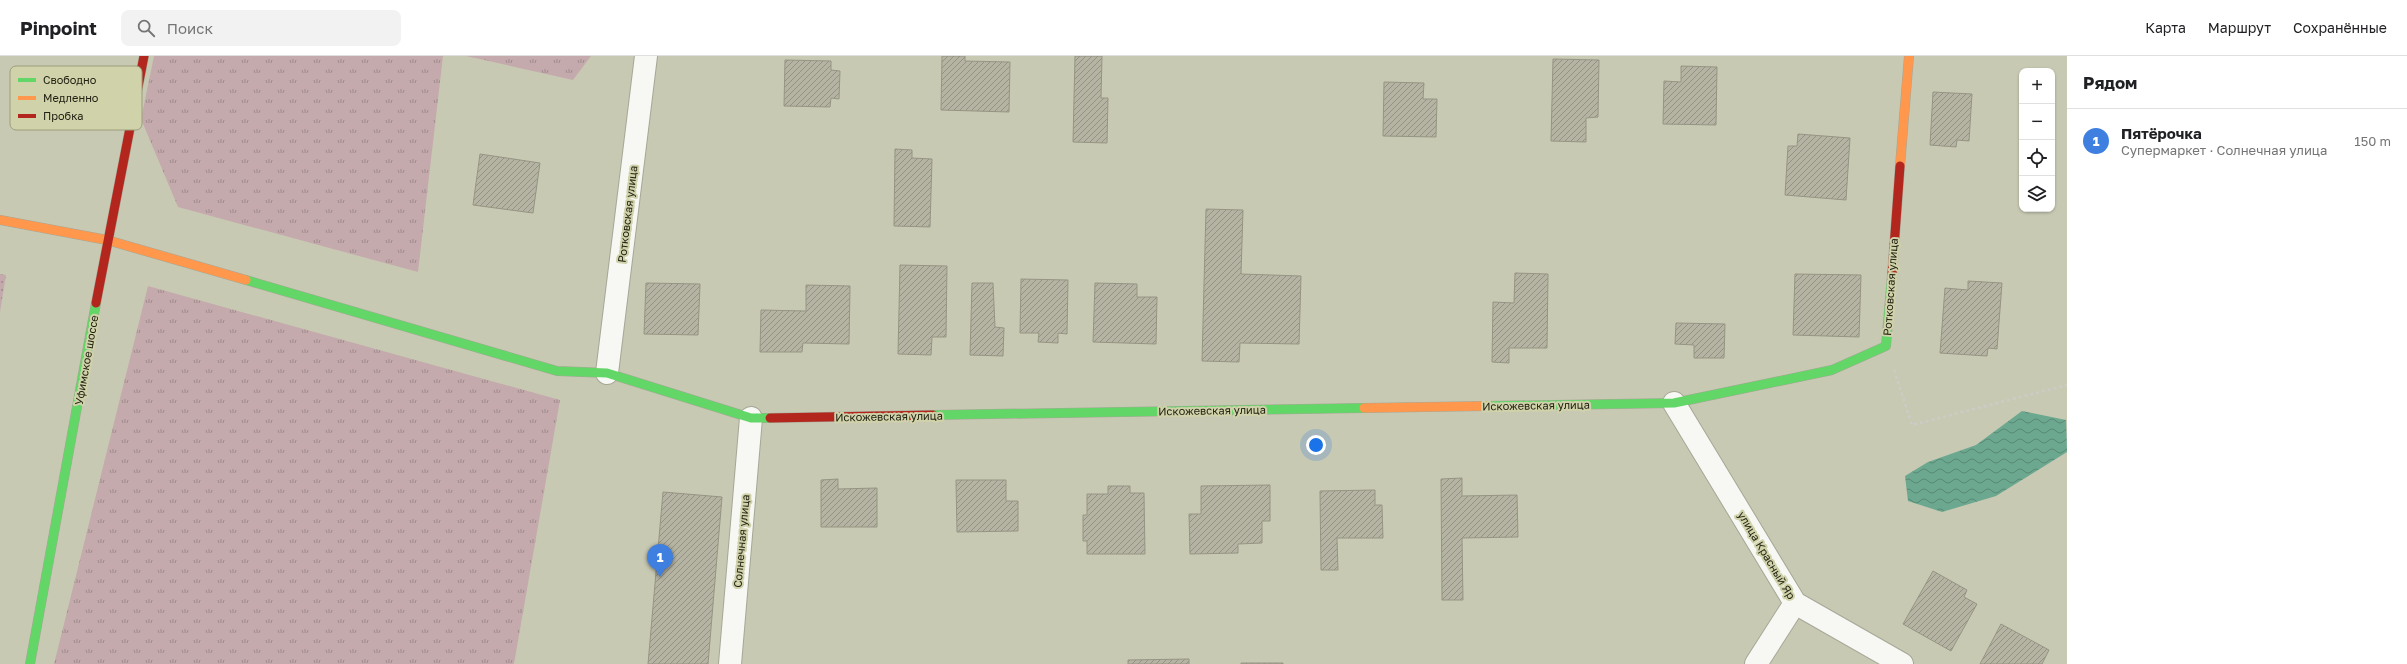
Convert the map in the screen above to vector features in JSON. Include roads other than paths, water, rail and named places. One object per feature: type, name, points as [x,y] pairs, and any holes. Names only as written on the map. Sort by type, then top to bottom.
[{"type":"street","name":"Уфимское шоссе","points":[[142,66],[144,56]]},
{"type":"street","name":"Ротковская улица","points":[[607,373],[646,56]]},
{"type":"street","name":"Ротковская улица","points":[[1674,403],[1832,370],[1886,346],[1909,56]]},
{"type":"street","name":"Уфимское шоссе","points":[[30,664],[107,240],[129,130]]},
{"type":"street","name":"Искожевская улица","points":[[0,220],[107,240],[557,371],[607,373],[751,418],[1674,403]]},
{"type":"street","name":"улица Красный Яр","points":[[1674,403],[1795,603],[1902,664]]},
{"type":"street","name":"Солнечная улица","points":[[730,664],[751,418]]},
{"type":"street","points":[[1756,664],[1795,603]]},
{"type":"water","points":[[2022,411],[2066,420],[2067,452],[1996,496],[1942,512],[1908,501],[1905,476],[1928,462],[1976,445]]},
{"type":"place","name":"Пятёрочка","points":[[660,577]]}]
